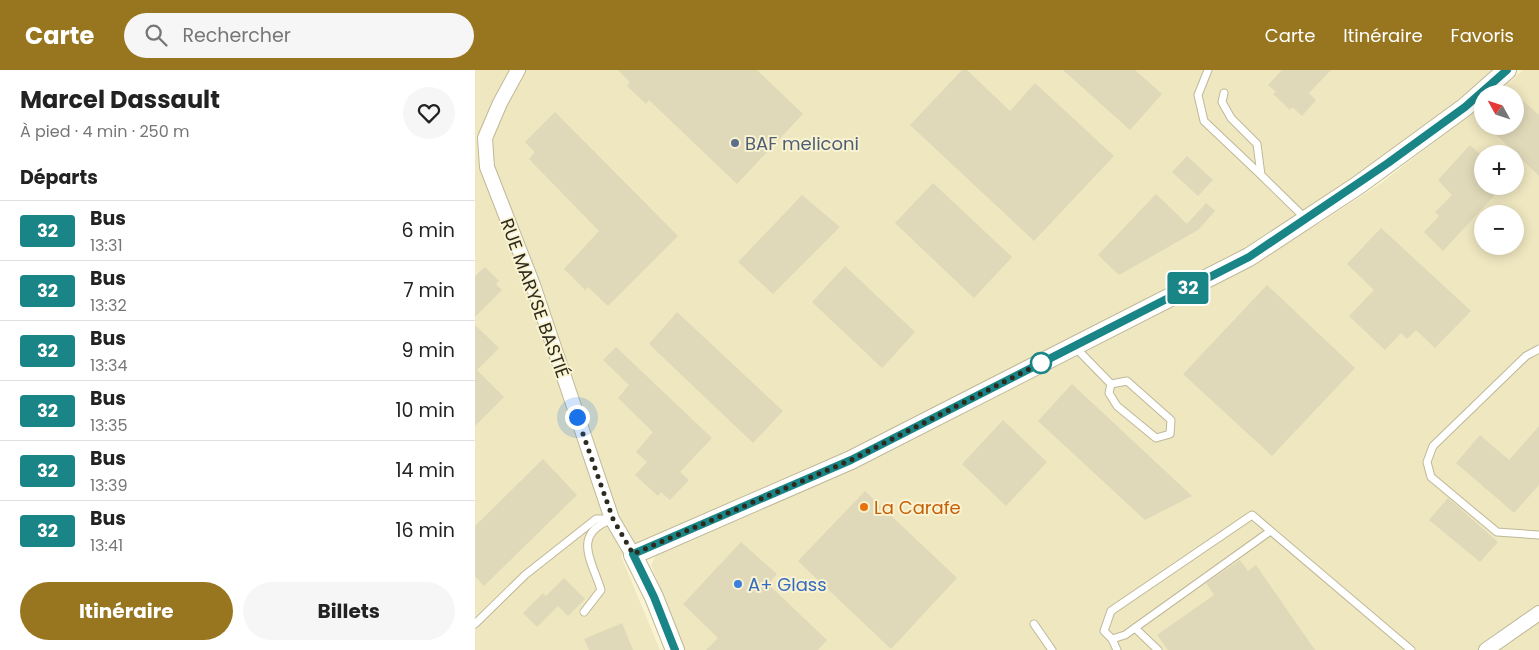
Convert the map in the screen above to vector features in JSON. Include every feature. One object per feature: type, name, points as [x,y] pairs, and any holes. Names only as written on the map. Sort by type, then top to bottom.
[{"type":"street","name":"RUE MARYSE BASTIÉ","points":[[518,70],[500,103],[485,138],[487,167],[533,285],[613,519],[633,554]]},
{"type":"street","points":[[675,650],[654,597],[633,554],[851,460],[1249,257],[1307,220],[1465,107],[1507,70]]},
{"type":"street","points":[[1486,650],[1539,613]]},
{"type":"lane","points":[[1208,70],[1198,95],[1204,121],[1307,220]]},
{"type":"lane","points":[[1223,93],[1222,102],[1231,118],[1257,144],[1261,175]]},
{"type":"lane","points":[[1074,346],[1111,384]]},
{"type":"lane","points":[[1539,349],[1526,356],[1433,446],[1427,462],[1431,477],[1497,532],[1539,535]]},
{"type":"lane","points":[[1127,381],[1171,420],[1170,434],[1156,438],[1117,406],[1109,393],[1111,384],[1127,381]]},
{"type":"lane","points":[[1117,650],[1112,639],[1103,631],[1111,611],[1252,515],[1269,532],[1411,650]]},
{"type":"lane","points":[[475,624],[525,575],[596,519],[613,519]]},
{"type":"lane","points":[[584,612],[601,590],[587,550],[588,536],[595,526],[613,519]]},
{"type":"lane","points":[[1112,639],[1125,635],[1269,532]]},
{"type":"lane","points":[[1034,624],[1052,650]]},
{"type":"lane","points":[[1135,628],[1158,650]]},
{"type":"shaded area","points":[[475,70],[1495,70],[1479,85],[1474,85],[1474,90],[1462,101],[1356,178],[1251,248],[816,468],[621,556],[660,650],[475,650]]},
{"type":"shaded area","points":[[1523,70],[1539,70],[1539,650],[685,650],[651,565],[658,551],[1256,260],[1323,221],[1380,184],[1474,111],[1474,135],[1524,135],[1524,85],[1506,85]]},
{"type":"building","name":"BAF meliconi","points":[[618,70],[757,70],[803,114],[737,184],[649,100],[646,104],[627,86],[630,82]]},
{"type":"building","points":[[962,70],[967,70],[1010,111],[1035,83],[1114,156],[1034,241],[910,125]]},
{"type":"building","points":[[1063,70],[1135,70],[1162,94],[1130,130]]},
{"type":"building","points":[[1282,70],[1331,70],[1309,93],[1316,100],[1302,116],[1292,107],[1290,110],[1273,94],[1276,92],[1268,85]]},
{"type":"building","points":[[1524,102],[1539,115],[1539,176],[1524,162],[1524,145],[1507,145],[1496,135],[1524,135]]},
{"type":"building","points":[[555,112],[678,236],[608,306],[588,287],[585,290],[564,269],[599,231],[529,159],[535,152],[525,142]]},
{"type":"building","points":[[1470,145],[1474,149],[1474,195],[1495,195],[1485,205],[1474,205],[1474,217],[1443,251],[1424,232],[1439,216],[1435,212],[1452,195],[1438,180]]},
{"type":"building","points":[[1187,156],[1213,180],[1198,196],[1172,172]]},
{"type":"building","points":[[933,183],[1012,257],[974,298],[895,223]]},
{"type":"building","points":[[1156,194],[1187,224],[1206,203],[1215,211],[1198,230],[1119,275],[1098,255]]},
{"type":"building","points":[[802,195],[840,227],[773,294],[738,262]]},
{"type":"building","points":[[1381,228],[1471,311],[1435,348],[1416,330],[1407,339],[1401,333],[1385,350],[1349,316],[1374,290],[1347,264]]},
{"type":"building","points":[[845,266],[915,332],[882,368],[812,302]]},
{"type":"building","points":[[485,267],[499,281],[496,284],[502,290],[475,317],[475,276]]},
{"type":"building","points":[[1267,285],[1355,368],[1272,456],[1183,374]]},
{"type":"building","points":[[677,312],[783,411],[753,443],[649,344]]},
{"type":"building","points":[[475,325],[499,348],[477,370],[504,397],[475,426]]},
{"type":"building","points":[[616,347],[712,438],[680,472],[689,480],[670,500],[661,492],[658,496],[635,475],[647,462],[636,452],[653,432],[618,398],[629,385],[603,360]]},
{"type":"building","points":[[1072,384],[1192,496],[1145,520],[1038,421]]},
{"type":"building","points":[[1003,420],[1047,462],[1006,506],[962,464]]},
{"type":"building","points":[[1539,426],[1539,485],[1514,513],[1456,463],[1480,435],[1509,460]]},
{"type":"building","points":[[543,459],[577,495],[484,586],[475,576],[475,526]]},
{"type":"building","points":[[865,491],[957,578],[891,649],[798,561]]},
{"type":"building","points":[[1448,498],[1498,542],[1480,562],[1429,520]]},
{"type":"building","points":[[741,542],[777,574],[768,584],[827,640],[818,650],[706,650],[718,638],[683,604]]},
{"type":"building","points":[[1240,560],[1248,571],[1256,565],[1315,650],[1168,650],[1157,635],[1214,595],[1206,583]]},
{"type":"building","points":[[564,578],[585,599],[568,616],[558,606],[537,627],[523,613],[543,593],[546,596]]},
{"type":"building","points":[[622,623],[633,650],[589,650],[584,639]]},
{"type":"bus line","name":"32","points":[[675,650],[654,597],[633,554],[851,460],[1249,257],[1357,186],[1465,107],[1507,70]]},
{"type":"place","name":"BAF meliconi","points":[[735,143]]},
{"type":"place","name":"La Carafe","points":[[864,507]]},
{"type":"place","name":"A+ Glass","points":[[738,584]]},
{"type":"route","points":[[577,417],[613,519],[633,554],[851,460],[1041,363]]}]
